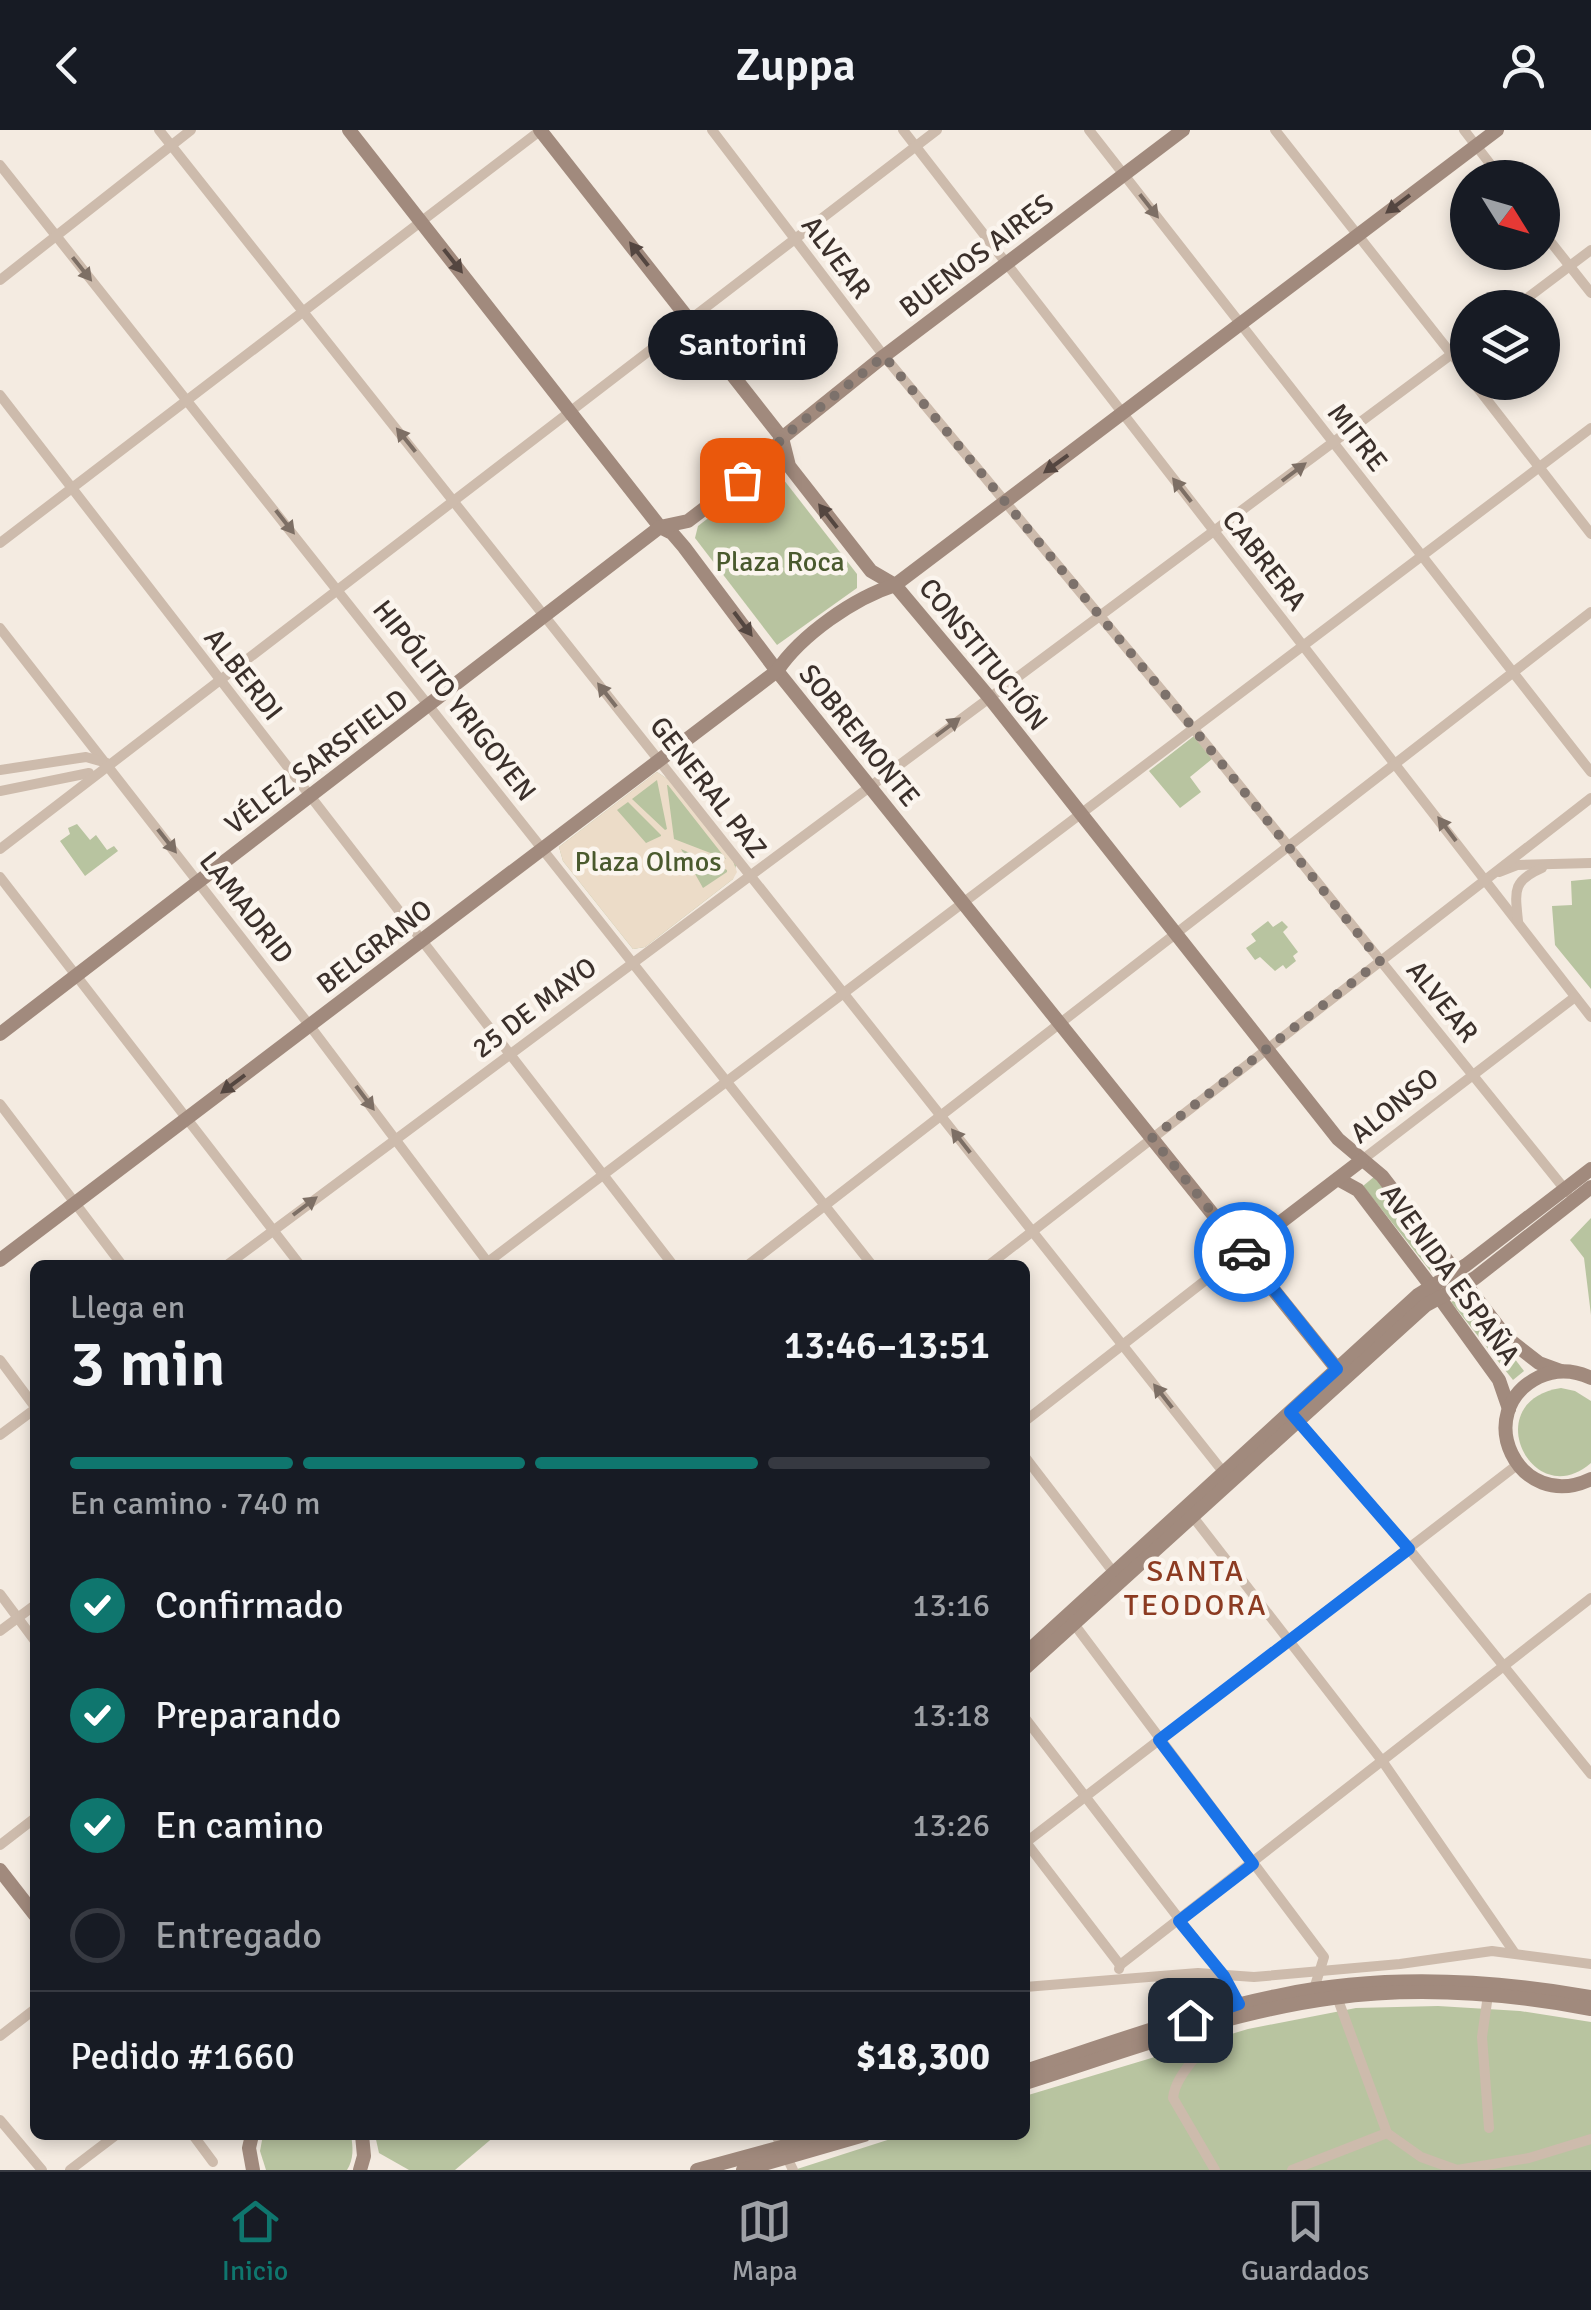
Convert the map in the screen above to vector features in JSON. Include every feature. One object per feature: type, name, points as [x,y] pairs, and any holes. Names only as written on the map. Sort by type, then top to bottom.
[{"type":"main road","name":"SOBREMONTE","points":[[349,130],[660,527],[684,547],[777,671],[1337,1369]]},
{"type":"main road","name":"CONSTITUCIÓN","points":[[540,130],[782,438],[789,466],[871,571],[894,585],[988,696],[1266,1050],[1338,1138],[1362,1160]]},
{"type":"main road","name":"BUENOS AIRES","points":[[660,527],[688,521],[764,463],[782,438],[884,356],[1183,130]]},
{"type":"main road","name":"BELGRANO","points":[[0,1260],[777,671],[789,654],[866,594],[894,585],[1497,130]]},
{"type":"main road","name":"VÉLEZ SARSFIELD","points":[[0,1034],[660,527]]},
{"type":"main road","name":"ALONSO","points":[[1243,1252],[1362,1160]]},
{"type":"main road","name":"AVENIDA ESPAÑA","points":[[1362,1160],[1382,1176],[1507,1338],[1539,1363],[1591,1378]]},
{"type":"main road","points":[[1030,1650],[1070,1620],[1189,1512],[1294,1415],[1337,1369],[1435,1292],[1462,1278],[1570,1195],[1591,1169]]},
{"type":"main road","name":"AVENIDA ESPAÑA","points":[[1338,1179],[1358,1190],[1499,1380],[1509,1410],[1505,1429],[1508,1448],[1517,1465]]},
{"type":"main road","points":[[1570,1195],[1591,1187]]},
{"type":"main road","points":[[1030,1663],[1114,1573],[1189,1512],[1224,1472],[1426,1306],[1435,1292]]},
{"type":"main road","points":[[1509,1410],[1529,1382],[1561,1371]]},
{"type":"main road","points":[[1517,1465],[1530,1478],[1547,1486],[1576,1487],[1591,1480]]},
{"type":"main road","points":[[1576,1487],[1591,1500]]},
{"type":"main road","points":[[0,1870],[30,1909]]},
{"type":"main road","points":[[1030,2070],[1218,2016],[1379,1982],[1463,1981],[1591,1997]]},
{"type":"main road","points":[[1030,2081],[1218,2016],[1238,2001],[1426,1992],[1488,1995],[1591,2009]]},
{"type":"main road","points":[[743,2170],[815,2140]]},
{"type":"main road","points":[[697,2170],[842,2140]]},
{"type":"main road","points":[[362,2163],[378,2170]]},
{"type":"street","name":"GENERAL PAZ","points":[[159,130],[1224,1472]]},
{"type":"street","points":[[0,280],[191,130]]},
{"type":"street","points":[[0,543],[540,130]]},
{"type":"street","name":"ALVEAR","points":[[712,130],[884,356],[1193,728],[1570,1195]]},
{"type":"street","name":"CABRERA","points":[[903,130],[1591,1017]]},
{"type":"street","points":[[0,849],[936,130]]},
{"type":"street","name":"MITRE","points":[[1089,130],[1591,772]]},
{"type":"street","points":[[1274,130],[1450,353]]},
{"type":"street","points":[[1464,130],[1488,160]]},
{"type":"street","name":"HIPÓLITO YRIGOYEN","points":[[0,165],[868,1260]]},
{"type":"street","points":[[1538,290],[1591,250]]},
{"type":"street","points":[[1560,253],[1591,293]]},
{"type":"street","name":"25 DE MAYO","points":[[234,1260],[1450,355]]},
{"type":"street","name":"ALBERDI","points":[[0,394],[670,1260]]},
{"type":"street","points":[[1488,400],[1591,534]]},
{"type":"street","points":[[492,1260],[1591,428]]},
{"type":"street","points":[[755,1260],[1591,612]]},
{"type":"street","name":"LAMADRID","points":[[0,628],[310,1026],[484,1260]]},
{"type":"street","points":[[0,770],[86,757],[108,764]]},
{"type":"street","points":[[0,791],[82,777],[108,764]]},
{"type":"street","points":[[996,1260],[1591,798]]},
{"type":"street","points":[[1484,878],[1517,865],[1591,863]]},
{"type":"street","points":[[1518,922],[1518,884],[1524,875],[1546,866]]},
{"type":"street","points":[[0,876],[296,1260]]},
{"type":"street","name":"ALONSO","points":[[1362,1160],[1575,997]]},
{"type":"street","points":[[0,1104],[118,1260]]},
{"type":"street","points":[[1030,1418],[1243,1252]]},
{"type":"street","points":[[0,1360],[30,1401]]},
{"type":"street","points":[[0,1435],[30,1412]]},
{"type":"street","points":[[1294,1415],[1409,1549],[1591,1774]]},
{"type":"street","points":[[1030,1464],[1114,1573]]},
{"type":"street","points":[[1030,1838],[1517,1465]]},
{"type":"street","points":[[1189,1512],[1384,1762],[1514,1952]]},
{"type":"street","points":[[0,1594],[30,1634]]},
{"type":"street","points":[[1117,1980],[1120,1965],[1591,1598]]},
{"type":"street","points":[[0,1631],[30,1609]]},
{"type":"street","points":[[1070,1620],[1324,1957],[1314,1995]]},
{"type":"street","points":[[1030,1725],[1224,1976],[1238,2001]]},
{"type":"street","points":[[0,1845],[30,1822]]},
{"type":"street","points":[[1030,1848],[1120,1965]]},
{"type":"street","points":[[1030,1988],[1188,1974],[1254,1977],[1492,1951],[1591,1964]]},
{"type":"street","points":[[1188,1974],[1214,1983],[1238,2001]]},
{"type":"street","points":[[1488,1995],[1482,2037],[1490,2128]]},
{"type":"street","points":[[1337,1997],[1387,2133],[1421,2156],[1457,2170],[1529,2158],[1591,2139]]},
{"type":"street","points":[[0,2036],[30,2013]]},
{"type":"street","points":[[1216,2170],[1173,2098],[1178,2084],[1207,2044],[1218,2016]]},
{"type":"street","points":[[0,2120],[42,2170]]},
{"type":"street","points":[[1292,2170],[1387,2133]]},
{"type":"street","points":[[70,2170],[109,2140]]},
{"type":"street","points":[[197,2140],[213,2162]]},
{"type":"green space","name":"Plaza Roca","points":[[775,472],[857,574],[857,588],[777,645],[695,538],[698,526],[767,473]]},
{"type":"green space","points":[[1194,736],[1212,759],[1190,777],[1201,792],[1180,808],[1149,771]]},
{"type":"green space","name":"Plaza Olmos","points":[[657,772],[669,780],[736,865],[733,879],[645,947],[633,949],[563,861],[559,847]]},
{"type":"green space","points":[[77,824],[90,840],[96,835],[107,850],[114,846],[118,851],[85,876],[60,841],[70,834],[68,828]]},
{"type":"green space","points":[[1591,879],[1591,989],[1555,945],[1552,906],[1572,905],[1571,881]]},
{"type":"green space","points":[[1268,921],[1273,927],[1282,921],[1288,927],[1283,932],[1298,952],[1293,956],[1296,961],[1286,969],[1283,965],[1275,971],[1260,957],[1255,960],[1246,948],[1256,941],[1251,934]]},
{"type":"green space","points":[[1375,1176],[1446,1266],[1432,1273],[1363,1186]]},
{"type":"green space","points":[[1591,1218],[1591,1315],[1584,1258],[1570,1240]]},
{"type":"green space","points":[[1466,1295],[1524,1371],[1513,1380],[1451,1302]]},
{"type":"green space","points":[[1561,1388],[1591,1401],[1591,1463],[1569,1475],[1550,1475],[1533,1465],[1522,1450],[1518,1431],[1522,1412],[1536,1397]]},
{"type":"green space","points":[[1438,2006],[1520,2011],[1591,2022],[1591,2170],[794,2170],[887,2140],[1030,2140],[1030,2094],[1248,2029],[1356,2008]]},
{"type":"green space","points":[[262,2140],[351,2140],[352,2148],[347,2170],[266,2170],[260,2151]]},
{"type":"green space","points":[[376,2140],[490,2140],[455,2170],[409,2170],[379,2153]]},
{"type":"shaded area","name":"Plaza Olmos","points":[[657,772],[669,780],[733,861],[737,872],[645,947],[633,949],[563,861],[559,847]],"holes":[[[657,780],[667,829],[665,830],[632,799]],[[667,785],[726,859],[674,839]],[[628,802],[661,836],[646,843],[617,810]],[[681,849],[727,870],[703,888]]]},
{"type":"way so far","points":[[742,480],[764,463],[782,438],[884,356],[1193,728],[1380,961],[1152,1138],[1244,1252]]},
{"type":"place","name":"Santorini","points":[[742,480]]},
{"type":"district","name":"SANTA TEODORA","points":[[1196,1588]]},
{"type":"route","points":[[1190,2020],[1239,2004],[1224,1976],[1179,1921],[1253,1864],[1159,1740],[1409,1549],[1290,1412],[1337,1369],[1244,1252]]}]
